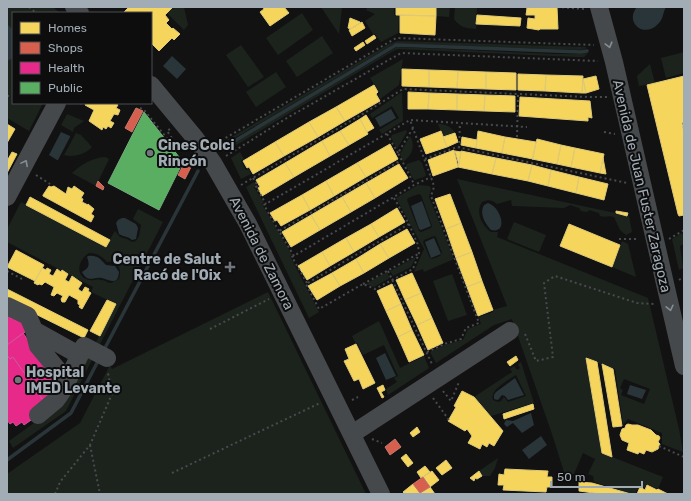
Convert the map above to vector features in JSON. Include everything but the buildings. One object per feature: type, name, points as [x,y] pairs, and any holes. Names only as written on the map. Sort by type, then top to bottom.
[{"type":"street","name":"Avenida de Juan Fuster Zaragoza","points":[[600,9],[612,53],[684,366]]},
{"type":"street","name":"Avenida de Zamora","points":[[152,86],[209,157],[248,224],[380,494]]},
{"type":"street","points":[[7,197],[56,104]]},
{"type":"street","points":[[7,306],[31,323],[93,356],[67,380],[56,400],[38,415]]},
{"type":"street","points":[[31,323],[38,346],[67,380]]},
{"type":"street","points":[[352,434],[437,384],[510,331]]},
{"type":"path","points":[[557,7],[600,9]]},
{"type":"path","points":[[209,157],[396,38],[575,45],[612,53]]},
{"type":"path","points":[[209,157],[287,118],[401,53],[612,53]]},
{"type":"path","points":[[230,192],[403,89],[588,97],[621,97]]},
{"type":"path","points":[[517,137],[518,94]]},
{"type":"path","points":[[140,108],[144,110],[178,153]]},
{"type":"path","points":[[266,204],[410,120],[527,127]]},
{"type":"path","points":[[410,120],[434,187],[431,196],[479,323],[466,328],[461,339],[444,344],[427,352]]},
{"type":"path","points":[[459,148],[460,123]]},
{"type":"path","points":[[398,153],[413,128]]},
{"type":"path","points":[[168,133],[178,147]]},
{"type":"path","points":[[387,134],[414,185]]},
{"type":"path","points":[[425,159],[457,147],[642,187]]},
{"type":"path","points":[[279,231],[400,161]]},
{"type":"path","points":[[294,256],[414,185],[431,177]]},
{"type":"path","points":[[253,178],[258,186],[256,187],[266,204],[264,205],[294,256],[292,257],[319,309],[419,253]]},
{"type":"path","points":[[363,284],[375,289],[413,270],[419,253],[418,245],[409,224],[394,198]]},
{"type":"path","points":[[307,284],[409,224]]},
{"type":"path","points":[[619,239],[634,239]]},
{"type":"path","points":[[388,270],[427,352],[449,420]]},
{"type":"path","points":[[7,271],[22,279]]},
{"type":"path","points":[[510,331],[521,326],[536,361],[553,357],[544,283],[555,276],[637,303],[669,305]]},
{"type":"path","points":[[210,329],[282,293]]},
{"type":"path","points":[[55,494],[60,482],[90,445],[112,394],[93,356]]},
{"type":"path","points":[[437,384],[451,401],[459,383]]},
{"type":"path","points":[[172,473],[333,396]]},
{"type":"path","points":[[90,445],[100,494]]},
{"type":"path","points":[[659,446],[684,457]]},
{"type":"shaded area","points":[[7,7],[53,7],[59,12],[12,12],[12,104],[42,104],[29,131],[7,118]]},
{"type":"shaded area","points":[[171,7],[184,7],[188,25],[184,30],[167,13]]},
{"type":"shaded area","points":[[321,7],[342,7],[339,34]]},
{"type":"shaded area","points":[[368,7],[394,8],[394,15],[399,16],[398,33],[381,42],[375,34],[373,34],[365,21],[375,14],[366,10]]},
{"type":"shaded area","points":[[436,7],[450,7],[449,17],[436,16]]},
{"type":"shaded area","points":[[455,7],[477,7],[476,29],[463,27],[456,22],[454,19]]},
{"type":"shaded area","points":[[637,7],[666,7],[660,22],[653,28],[647,30],[637,27],[634,23],[633,18]]},
{"type":"shaded area","points":[[302,13],[313,30],[278,55],[266,38]]},
{"type":"shaded area","points":[[7,24],[12,29],[12,58],[7,61]]},
{"type":"shaded area","points":[[322,36],[333,53],[297,77],[286,61]]},
{"type":"shaded area","points":[[398,41],[587,48],[581,50],[394,44],[218,148],[220,144],[225,141],[389,44]]},
{"type":"shaded area","points":[[241,45],[264,77],[248,87],[226,55]]},
{"type":"shaded area","points":[[397,47],[555,54],[588,53],[584,57],[577,57],[398,49],[225,152],[220,151]]},
{"type":"shaded area","points":[[684,52],[684,73],[666,78],[661,58]]},
{"type":"shaded area","points":[[172,56],[186,69],[177,79],[163,66]]},
{"type":"shaded area","points":[[403,59],[399,85],[380,99],[378,94],[380,93],[370,78]]},
{"type":"shaded area","points":[[650,64],[655,83],[639,86],[637,76]]},
{"type":"shaded area","points":[[276,72],[286,87],[256,107],[246,92]]},
{"type":"shaded area","points":[[402,92],[403,121],[382,134],[379,130],[399,118],[392,106],[372,118],[370,114]]},
{"type":"shaded area","points":[[391,109],[396,118],[380,127],[375,118]]},
{"type":"shaded area","points":[[67,114],[84,121],[74,128],[73,132],[61,125]]},
{"type":"shaded area","points":[[438,124],[448,126],[455,133],[443,137]]},
{"type":"shaded area","points":[[406,130],[407,132],[397,149],[391,137],[392,135]]},
{"type":"shaded area","points":[[61,132],[70,137],[57,160],[49,155]]},
{"type":"shaded area","points":[[76,133],[81,135],[92,147],[79,155],[64,155]]},
{"type":"shaded area","points":[[410,136],[413,147],[409,156],[403,162],[400,154]]},
{"type":"shaded area","points":[[240,152],[244,159],[241,161],[246,170],[249,169],[251,174],[241,179],[231,158]]},
{"type":"shaded area","points":[[105,157],[109,159],[96,186],[72,173],[87,162]]},
{"type":"shaded area","points":[[419,160],[422,163],[426,175],[414,180],[406,166],[407,164]]},
{"type":"shaded area","points":[[457,179],[629,216],[632,232],[626,235],[620,230],[614,217],[600,216],[599,213],[589,210],[587,212],[581,211],[579,208],[570,205],[564,208],[512,206],[511,200],[497,204],[489,200],[482,202],[479,210],[482,223],[491,232],[498,232],[497,237],[648,298],[683,452],[662,444],[662,433],[628,419],[623,424],[615,369],[586,359],[602,453],[663,477],[658,489],[647,484],[645,488],[640,485],[635,494],[633,494],[594,482],[593,476],[588,474],[595,459],[583,453],[574,474],[565,475],[512,319],[494,325],[436,363],[430,352],[444,345],[463,340],[468,329],[481,324],[479,317],[493,312],[493,310],[507,306]],"holes":[[[624,379],[650,389],[644,404],[621,395],[623,390],[620,388]]]},
{"type":"shaded area","points":[[254,182],[256,186],[254,187],[264,203],[262,204],[292,255],[290,256],[319,312],[309,318],[246,187]]},
{"type":"shaded area","points":[[418,185],[429,186],[431,188],[429,197],[454,259],[424,272],[423,269],[414,272],[424,249],[396,198]],"holes":[[[419,194],[421,195],[432,226],[431,228],[421,232],[419,231],[407,200],[408,198]],[[434,236],[436,237],[442,253],[440,256],[432,259],[430,258],[423,242],[424,240]]]},
{"type":"shaded area","points":[[422,201],[431,226],[421,230],[419,229],[411,206]]},
{"type":"shaded area","points":[[21,202],[105,247],[115,231],[120,237],[132,242],[136,241],[139,236],[141,225],[133,219],[138,209],[163,222],[99,346],[95,344],[116,304],[91,292],[93,287],[7,242],[7,229]],"holes":[[[89,253],[99,255],[107,262],[114,262],[118,266],[120,272],[119,279],[108,283],[103,280],[88,280],[82,276],[79,269],[81,262]]]},
{"type":"shaded area","points":[[488,203],[493,205],[501,220],[500,228],[497,230],[491,230],[482,215],[484,205]]},
{"type":"shaded area","points":[[122,218],[136,224],[138,228],[136,239],[132,240],[119,234],[116,223]]},
{"type":"shaded area","points":[[514,222],[546,235],[539,252],[507,239]]},
{"type":"shaded area","points":[[682,233],[684,237],[684,244],[680,246],[683,268],[679,270],[672,239]]},
{"type":"shaded area","points":[[434,238],[441,254],[431,258],[425,242]]},
{"type":"shaded area","points":[[622,241],[628,244],[636,277],[612,267]]},
{"type":"shaded area","points":[[88,256],[97,257],[106,265],[115,266],[119,272],[117,279],[115,281],[111,281],[102,278],[89,279],[84,276],[82,272],[88,266]]},
{"type":"shaded area","points":[[416,257],[411,267],[393,276],[390,271]]},
{"type":"shaded area","points":[[387,272],[390,278],[374,287],[366,284]]},
{"type":"shaded area","points":[[452,274],[467,315],[448,321],[433,281]]},
{"type":"shaded area","points":[[268,292],[366,494],[7,494],[7,474],[80,423],[110,365],[112,369]]},
{"type":"shaded area","points":[[379,321],[400,368],[424,356],[429,368],[388,395],[386,389],[397,382],[394,378],[398,376],[384,345],[363,355],[352,336]]},
{"type":"shaded area","points":[[385,353],[396,376],[386,380],[376,358]]},
{"type":"shaded area","points":[[85,356],[92,360],[66,411],[13,448],[9,441],[59,405]]},
{"type":"shaded area","points":[[521,362],[534,403],[491,416],[474,397],[512,372],[510,369],[514,366],[517,370],[520,368],[518,364]],"holes":[[[516,375],[526,396],[508,402],[504,397],[498,402],[493,400],[496,389]]]},
{"type":"shaded area","points":[[515,378],[524,395],[508,400],[502,395],[498,400],[494,399],[496,392]]},
{"type":"shaded area","points":[[630,385],[646,390],[642,399],[627,394]]},
{"type":"shaded area","points":[[531,413],[534,425],[522,433],[513,423],[507,427],[504,424],[506,420],[513,421]]},
{"type":"shaded area","points":[[541,436],[547,445],[529,459],[522,450]]},
{"type":"shaded area","points":[[498,458],[495,468],[490,476],[482,476],[479,471]]},
{"type":"waterway","points":[[221,149],[396,45],[587,51]]},
{"type":"waterway","points":[[105,348],[198,171]]},
{"type":"waterway","points":[[7,460],[71,413],[97,363]]},
{"type":"place","name":"Cines Colci Rincón","points":[[150,153]]},
{"type":"place","name":"Centre de Salut Racó de l'Oix","points":[[230,267]]},
{"type":"place","name":"Hospital IMED Levante","points":[[18,380]]}]
